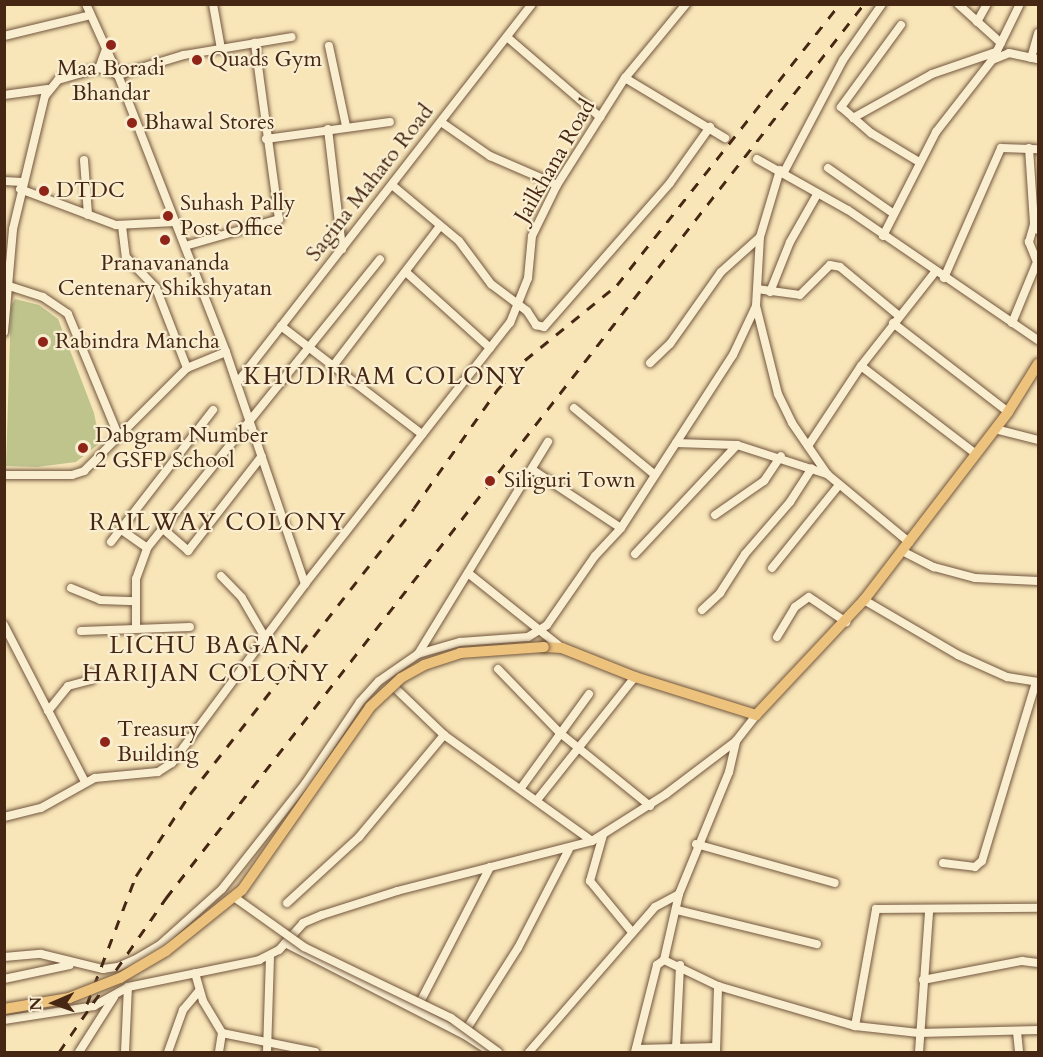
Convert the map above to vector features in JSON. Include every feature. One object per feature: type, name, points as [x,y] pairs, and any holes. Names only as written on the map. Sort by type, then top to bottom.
[{"type":"main road","points":[[4,1009],[69,998],[120,978],[166,951],[234,897],[259,870],[366,713],[390,687],[413,670],[447,656],[544,647],[562,648],[635,677],[756,715],[846,622],[864,600],[1008,412],[1038,364]]},
{"type":"street","points":[[87,4],[118,75],[226,352],[305,584]]},
{"type":"street","points":[[213,4],[220,49]]},
{"type":"street","name":"Sagina Mahato Road","points":[[237,383],[532,4]]},
{"type":"street","name":"Jailkhana Road","points":[[4,817],[41,808],[85,782],[110,774],[158,772],[168,767],[305,584],[490,348],[519,306],[529,270],[532,236],[557,185],[625,78],[686,4]]},
{"type":"street","points":[[882,4],[843,60],[782,171],[760,237],[756,306],[778,394],[827,474],[905,546],[934,567],[975,578],[1038,580]]},
{"type":"street","points":[[958,4],[1001,43]]},
{"type":"street","points":[[977,22],[987,4]]},
{"type":"street","points":[[883,236],[936,132],[994,56],[1020,4]]},
{"type":"street","points":[[4,36],[91,15]]},
{"type":"street","points":[[901,25],[840,107],[852,118],[919,162]]},
{"type":"street","points":[[852,118],[932,74],[1001,53],[1035,59],[1038,33]]},
{"type":"street","points":[[4,94],[48,89],[69,75],[99,68],[118,75],[184,55],[292,37]]},
{"type":"street","points":[[507,37],[600,117]]},
{"type":"street","points":[[185,246],[279,219],[266,139],[255,43]]},
{"type":"street","points":[[329,46],[346,126]]},
{"type":"street","points":[[99,68],[106,49]]},
{"type":"street","points":[[625,78],[725,138]]},
{"type":"street","points":[[4,332],[6,271],[21,186],[48,89]]},
{"type":"street","points":[[266,139],[346,126],[390,122]]},
{"type":"street","points":[[441,122],[490,156],[557,185]]},
{"type":"street","points":[[392,185],[459,241],[491,284],[519,306],[536,325],[549,326],[562,303],[581,290],[670,183],[710,127]]},
{"type":"street","points":[[328,129],[342,249]]},
{"type":"street","points":[[944,278],[1001,148],[1034,149],[1036,227],[1029,242],[1037,262],[1012,323]]},
{"type":"street","points":[[757,159],[818,193],[1038,340]]},
{"type":"street","points":[[84,160],[88,215]]},
{"type":"street","points":[[828,168],[894,214]]},
{"type":"street","points":[[4,181],[88,215],[122,226],[175,222]]},
{"type":"street","points":[[770,292],[790,242],[818,193]]},
{"type":"street","points":[[122,226],[126,257],[156,288],[187,368]]},
{"type":"street","points":[[333,366],[407,273],[440,226]]},
{"type":"street","points":[[650,363],[670,344],[721,272],[760,237]]},
{"type":"street","points":[[136,628],[137,571],[147,548],[307,346],[380,259]]},
{"type":"street","points":[[757,289],[800,295],[830,265],[840,267],[896,319],[1008,412]]},
{"type":"street","points":[[808,446],[861,366],[935,272]]},
{"type":"street","points":[[407,273],[490,348]]},
{"type":"street","points":[[6,285],[43,297],[66,311],[118,437]]},
{"type":"street","points":[[4,957],[41,954],[93,968],[120,966],[161,944],[222,889],[305,784],[369,690],[418,654],[460,642],[523,638],[538,632],[621,528],[733,355],[756,306]]},
{"type":"street","points":[[281,326],[422,434]]},
{"type":"street","points":[[4,475],[79,473],[187,368],[226,352]]},
{"type":"street","points":[[861,366],[976,454]]},
{"type":"street","points":[[574,408],[655,475]]},
{"type":"street","points":[[111,542],[123,531],[148,493],[213,410]]},
{"type":"street","points":[[995,429],[1038,440]]},
{"type":"street","points":[[418,654],[533,470],[548,442]]},
{"type":"street","points":[[676,443],[737,445],[781,456],[827,474]]},
{"type":"street","points":[[635,555],[737,445]]},
{"type":"street","points":[[162,528],[188,551],[262,456]]},
{"type":"street","points":[[715,515],[764,481],[781,456]]},
{"type":"street","points":[[702,610],[720,592],[745,554],[812,468]]},
{"type":"street","points":[[533,470],[621,528]]},
{"type":"street","points":[[772,568],[839,484]]},
{"type":"street","points":[[123,531],[147,548]]},
{"type":"street","points":[[468,573],[538,632],[562,648]]},
{"type":"street","points":[[221,576],[242,598],[266,639]]},
{"type":"street","points":[[71,588],[100,600],[136,601]]},
{"type":"street","points":[[777,637],[795,607],[809,597],[846,622]]},
{"type":"street","points":[[864,600],[958,655],[1007,677],[1037,682],[982,861],[975,867],[944,863]]},
{"type":"street","points":[[4,625],[85,782]]},
{"type":"street","points":[[81,631],[190,627]]},
{"type":"street","points":[[498,669],[560,733],[582,748],[650,806]]},
{"type":"street","points":[[48,711],[67,687],[90,681],[90,673]]},
{"type":"street","points":[[537,800],[582,748],[635,677]]},
{"type":"street","points":[[394,687],[444,735],[521,788],[592,842]]},
{"type":"street","points":[[521,788],[589,694]]},
{"type":"street","points":[[4,1020],[85,1008],[131,987],[270,956],[303,923],[322,915],[397,891],[592,842],[650,806],[736,741],[756,715]]},
{"type":"street","points":[[287,903],[359,837],[444,735]]},
{"type":"street","points":[[718,986],[716,1050],[676,1048],[635,1051],[657,965],[664,960],[679,894],[696,844],[729,772],[736,741]]},
{"type":"street","points":[[603,835],[590,881],[632,932]]},
{"type":"street","points":[[696,844],[835,883]]},
{"type":"street","points":[[465,1030],[518,948],[569,849]]},
{"type":"street","points":[[416,1011],[490,867]]},
{"type":"street","points":[[529,1053],[655,907],[679,894]]},
{"type":"street","points":[[234,897],[304,947],[451,1018],[498,1053]]},
{"type":"street","points":[[855,1026],[876,909],[929,911],[1038,908]]},
{"type":"street","points":[[677,910],[817,944]]},
{"type":"street","points":[[919,1053],[929,911]]},
{"type":"street","points":[[291,934],[306,945],[420,1002],[504,1053]]},
{"type":"street","points":[[285,943],[416,1011],[465,1030],[491,1053]]},
{"type":"street","points":[[267,1053],[270,956]]},
{"type":"street","points":[[664,960],[680,965],[718,986],[855,1026],[919,1033],[1038,1030]]},
{"type":"street","points":[[923,980],[1022,961],[1038,963]]},
{"type":"street","points":[[4,979],[73,964]]},
{"type":"street","points":[[676,1048],[680,965]]},
{"type":"street","points":[[120,966],[131,987],[125,1053]]},
{"type":"street","points":[[195,972],[200,991],[222,1032],[219,1053]]},
{"type":"street","points":[[168,1053],[183,1010],[200,991]]},
{"type":"street","points":[[79,1053],[115,995]]},
{"type":"street","points":[[222,1032],[315,1053]]},
{"type":"street","points":[[1017,1032],[1019,1053]]},
{"type":"green space","points":[[15,299],[39,305],[58,319],[94,413],[100,443],[76,462],[37,467],[6,466],[11,306]]},
{"type":"railway","points":[[87,1004],[136,876],[190,794],[414,508],[498,389],[525,360],[617,285],[840,4]]},
{"type":"railway","points":[[59,1052],[166,898],[864,4]]},
{"type":"place","name":"Maa Boradi Bhandar","points":[[111,45]]},
{"type":"place","name":"Quads Gym","points":[[197,60]]},
{"type":"place","name":"Bhawal Stores","points":[[132,123]]},
{"type":"place","name":"DTDC","points":[[44,191]]},
{"type":"place","name":"Suhash Pally Post Office","points":[[168,216]]},
{"type":"place","name":"Pranavananda Centenary Shikshyatan","points":[[165,240]]},
{"type":"place","name":"Rabindra Mancha","points":[[43,342]]},
{"type":"place","name":"Dabgram Number 2 GSFP School","points":[[83,448]]},
{"type":"place","name":"Siliguri Town","points":[[490,481]]},
{"type":"place","name":"Treasury Building","points":[[105,742]]},
{"type":"district","name":"KHUDIRAM COLONY","points":[[385,377]]},
{"type":"district","name":"RAILWAY COLONY","points":[[218,523]]},
{"type":"district","name":"LICHU BAGAN HARIJAN COLONY","points":[[206,660]]}]
